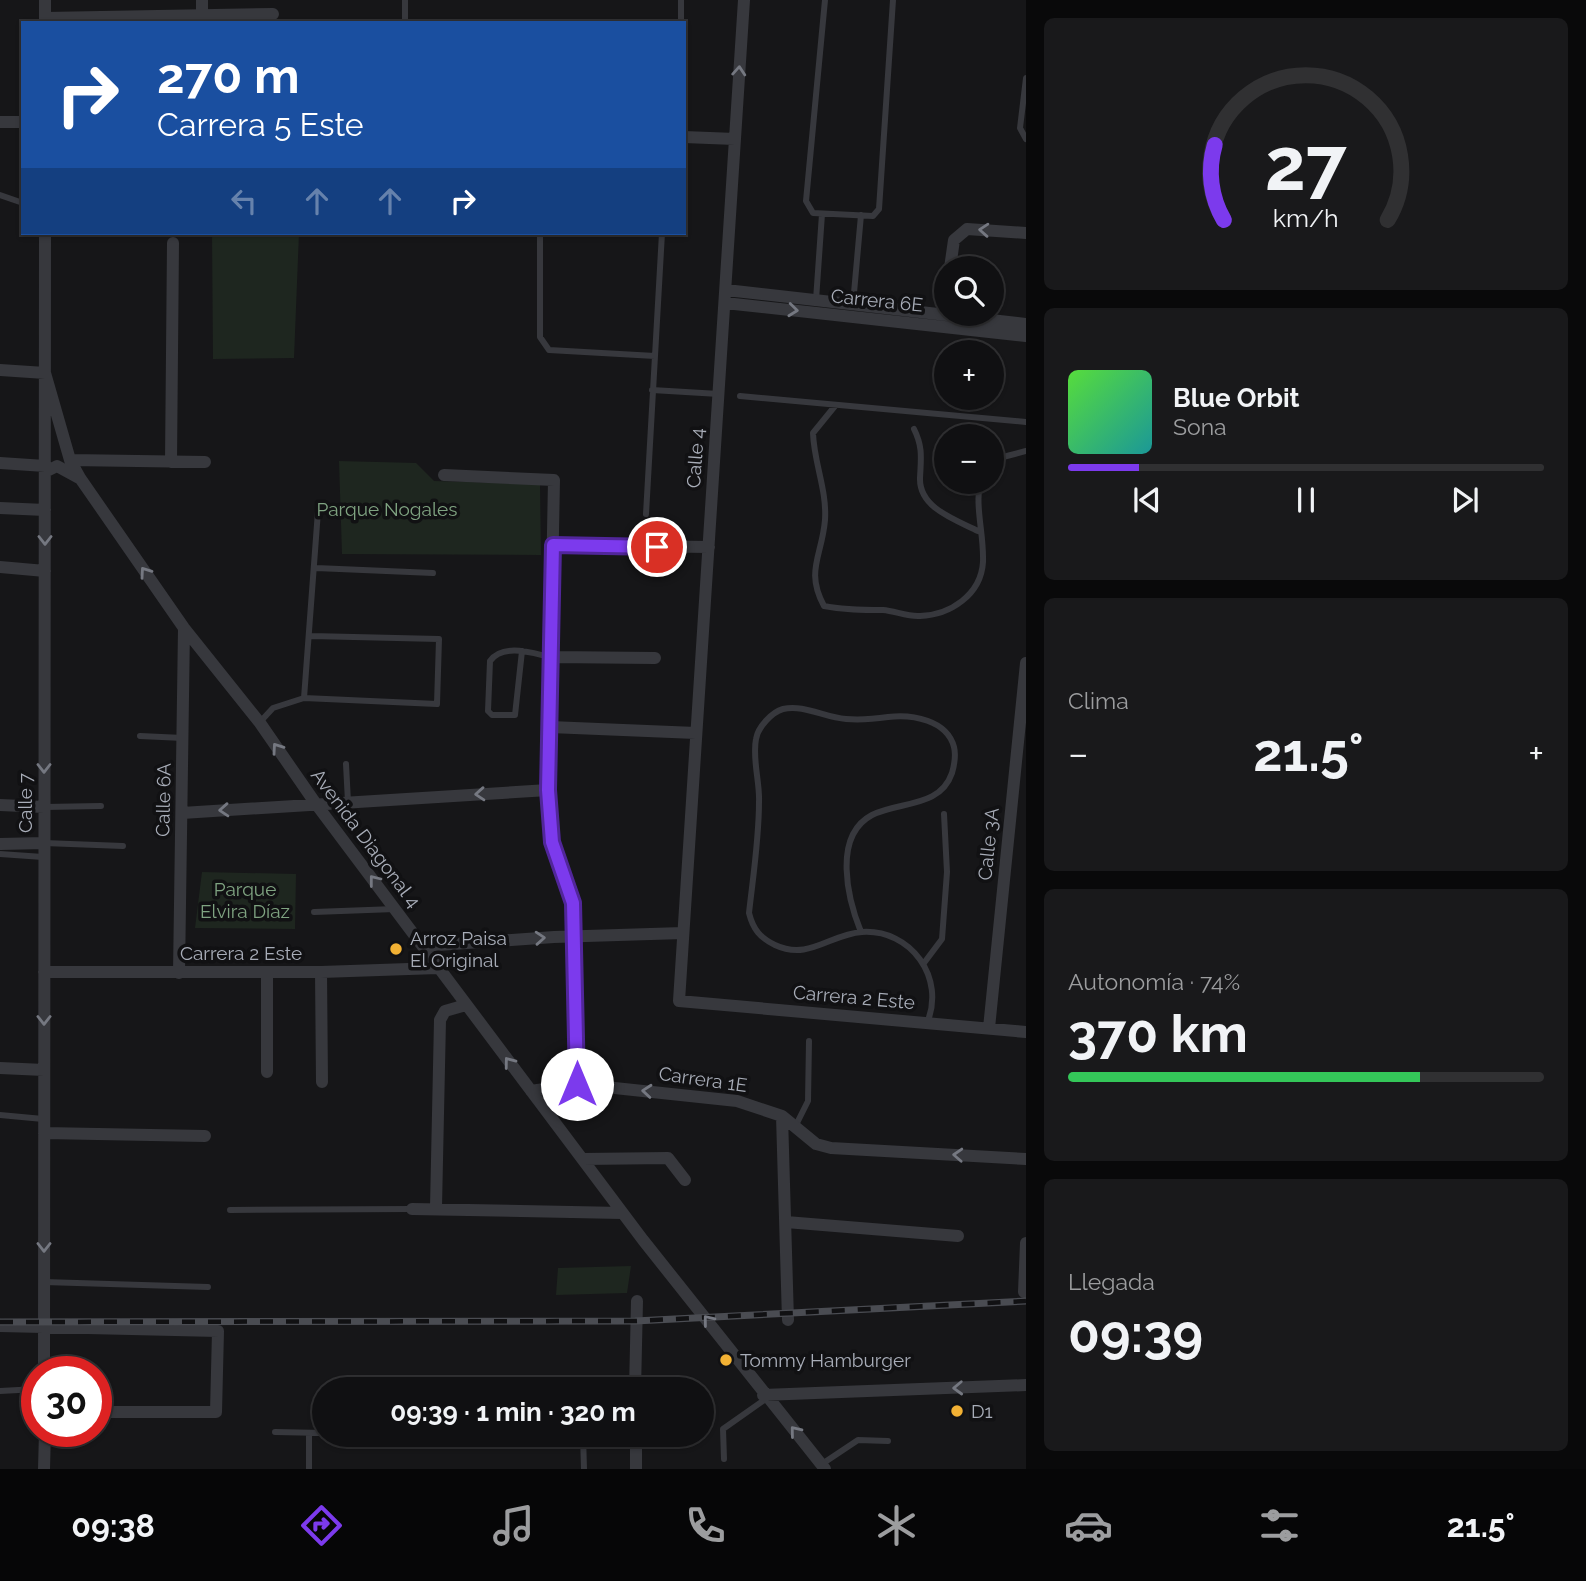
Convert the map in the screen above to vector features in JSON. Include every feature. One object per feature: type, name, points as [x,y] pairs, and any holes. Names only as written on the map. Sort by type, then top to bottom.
[{"type":"street","points":[[45,0],[45,20],[268,14],[264,0]]},
{"type":"street","points":[[202,0],[202,15]]},
{"type":"street","name":"Calle 4","points":[[679,1002],[744,0]]},
{"type":"street","points":[[0,122],[21,122]]},
{"type":"street","points":[[686,137],[735,139]]},
{"type":"street","points":[[952,256],[954,240],[967,229],[1026,233]]},
{"type":"street","name":"Calle 7","points":[[44,1356],[45,235]]},
{"type":"street","points":[[171,462],[173,243]]},
{"type":"street","name":"Carrera 6E","points":[[725,296],[934,307]]},
{"type":"street","name":"Carrera 6E","points":[[725,296],[1026,336]]},
{"type":"street","name":"Carrera 6E","points":[[1004,320],[1026,324]]},
{"type":"street","points":[[0,370],[45,373]]},
{"type":"street","name":"Avenida Diagonal 4","points":[[45,373],[70,460],[184,628],[260,723],[316,804],[622,1213],[708,1318],[765,1396],[824,1466]]},
{"type":"street","points":[[70,460],[205,463]]},
{"type":"street","points":[[0,463],[45,469],[57,466],[80,478]]},
{"type":"street","points":[[444,475],[554,480],[548,790],[552,842],[567,877],[576,935],[577,1084]]},
{"type":"street","points":[[0,508],[45,510]]},
{"type":"street","points":[[553,545],[709,547]]},
{"type":"street","points":[[0,567],[45,571]]},
{"type":"street","name":"Calle 6A","points":[[180,972],[184,628]]},
{"type":"street","points":[[551,657],[656,658]]},
{"type":"street","name":"Calle 3A","points":[[989,1028],[1026,663]]},
{"type":"street","points":[[550,727],[696,733]]},
{"type":"street","points":[[182,813],[548,790]]},
{"type":"street","points":[[0,805],[44,807]]},
{"type":"street","points":[[0,844],[44,843]]},
{"type":"street","points":[[423,946],[576,935],[683,933]]},
{"type":"street","name":"Carrera 2 Este","points":[[44,972],[321,972],[438,968]]},
{"type":"street","points":[[267,972],[267,1072]]},
{"type":"street","points":[[321,972],[322,1082]]},
{"type":"street","name":"Carrera 2 Este","points":[[679,1002],[1026,1032]]},
{"type":"street","points":[[436,1207],[440,1020],[445,1011],[466,1005]]},
{"type":"street","points":[[0,1068],[44,1070]]},
{"type":"street","name":"Carrera 1E","points":[[531,1091],[577,1084],[737,1101],[782,1116],[817,1144],[831,1148],[1026,1159]]},
{"type":"street","points":[[782,1116],[788,1320]]},
{"type":"street","points":[[44,1126],[205,1136]]},
{"type":"street","points":[[583,1159],[648,1156],[672,1159],[685,1180]]},
{"type":"street","points":[[412,1209],[436,1207],[622,1213]]},
{"type":"street","points":[[786,1222],[958,1236]]},
{"type":"street","points":[[1024,1292],[1026,1243]]},
{"type":"street","points":[[635,1377],[636,1301]]},
{"type":"street","points":[[0,1326],[218,1331],[216,1412],[112,1412]]},
{"type":"street","points":[[765,1396],[1026,1385]]},
{"type":"street","points":[[44,1469],[45,1447]]},
{"type":"street","points":[[636,1447],[636,1469]]},
{"type":"lane","points":[[405,0],[405,21]]},
{"type":"lane","points":[[681,0],[681,21]]},
{"type":"lane","points":[[825,0],[806,201],[813,213],[873,216],[880,209],[893,0]]},
{"type":"lane","points":[[1026,78],[1020,128],[1026,139]]},
{"type":"lane","points":[[0,195],[21,202]]},
{"type":"lane","points":[[816,300],[822,214]]},
{"type":"lane","points":[[853,304],[861,215]]},
{"type":"lane","points":[[540,235],[541,337],[544,345],[549,350],[655,356]]},
{"type":"lane","points":[[646,514],[662,235]]},
{"type":"lane","points":[[652,390],[719,394]]},
{"type":"lane","points":[[740,396],[1026,422]]},
{"type":"lane","points":[[835,406],[813,433],[814,456],[825,495],[822,542],[813,569],[814,588],[824,606],[886,610],[917,617],[948,610],[967,598],[978,582],[983,562],[978,531],[979,494]]},
{"type":"lane","points":[[914,429],[923,453],[920,482],[925,496],[934,507],[978,531]]},
{"type":"lane","points":[[1004,457],[1026,451]]},
{"type":"lane","points":[[304,698],[311,636],[318,511]]},
{"type":"lane","points":[[316,568],[433,573]]},
{"type":"lane","points":[[260,723],[273,708],[304,698],[437,704],[439,639],[311,636]]},
{"type":"lane","points":[[522,651],[516,715],[492,715],[488,711],[490,661],[494,655],[522,651],[551,657]]},
{"type":"lane","points":[[861,932],[847,885],[847,856],[856,831],[870,816],[932,798],[948,785],[954,767],[955,748],[945,731],[925,719],[898,716],[845,719],[794,707],[780,710],[763,724],[756,738],[759,802],[749,913],[753,928],[767,941],[784,950],[800,951],[861,932],[891,936],[924,963],[933,986],[927,1023]]},
{"type":"lane","points":[[140,736],[183,738]]},
{"type":"lane","points":[[346,764],[348,802]]},
{"type":"lane","points":[[44,807],[101,806]]},
{"type":"lane","points":[[924,963],[942,939],[947,872],[944,814]]},
{"type":"lane","points":[[44,843],[123,846]]},
{"type":"lane","points":[[0,855],[44,857]]},
{"type":"lane","points":[[314,912],[397,909]]},
{"type":"lane","points":[[796,1125],[808,1101],[809,1041]]},
{"type":"lane","points":[[0,1115],[44,1126]]},
{"type":"lane","points":[[230,1210],[412,1209]]},
{"type":"lane","points":[[44,1282],[208,1287]]},
{"type":"lane","points":[[0,1391],[21,1389]]},
{"type":"lane","points":[[724,1459],[723,1429],[765,1396]]},
{"type":"lane","points":[[275,1432],[309,1433],[309,1469]]},
{"type":"lane","points":[[824,1466],[858,1440],[888,1441]]},
{"type":"lane","points":[[583,1447],[584,1469]]},
{"type":"green space","points":[[212,235],[299,235],[294,358],[213,359]]},
{"type":"green space","name":"Parque Nogales","points":[[339,461],[416,463],[434,481],[540,484],[541,555],[342,554]]},
{"type":"green space","name":"Parque Elvira Díaz","points":[[202,872],[296,874],[295,929],[195,928]]},
{"type":"green space","points":[[631,1266],[627,1293],[556,1295],[558,1268]]},
{"type":"railway","points":[[0,1322],[635,1321],[1026,1301]]},
{"type":"place","name":"Arroz Paisa El Original","points":[[396,949]]},
{"type":"place","name":"Tommy Hamburger","points":[[726,1360]]},
{"type":"place","name":"D1","points":[[957,1411]]},
{"type":"route","points":[[577,1084],[576,935],[573,903],[567,877],[552,842],[548,790],[553,545],[657,547]]}]
